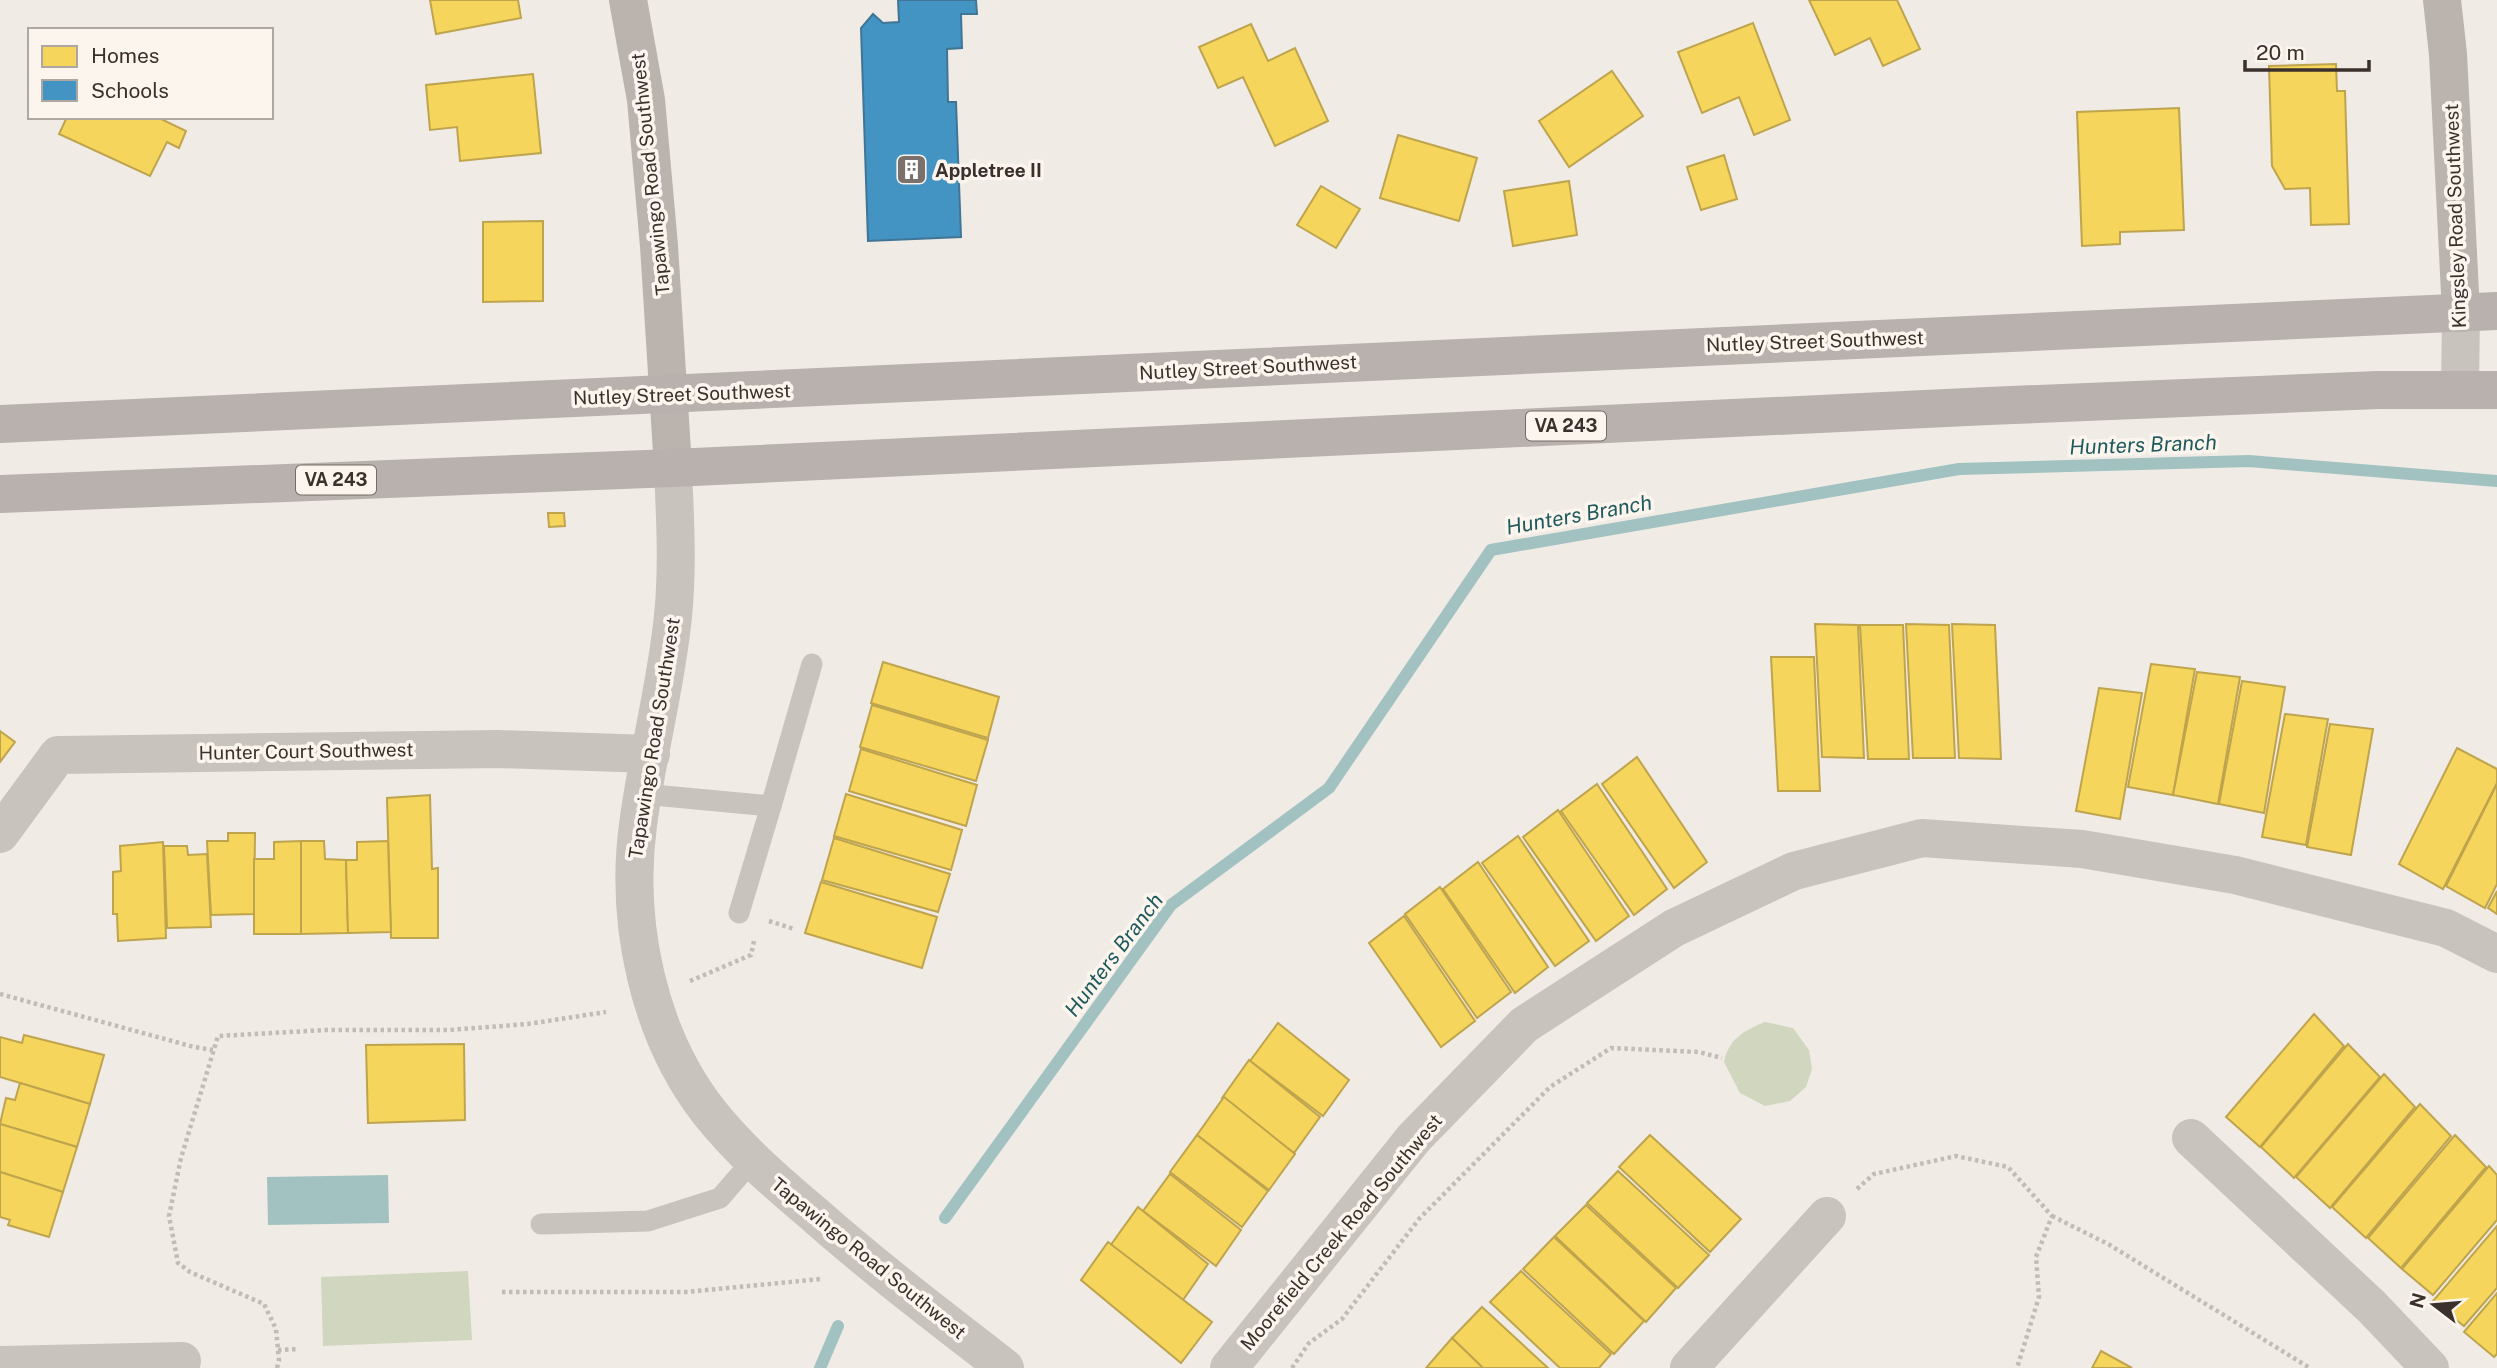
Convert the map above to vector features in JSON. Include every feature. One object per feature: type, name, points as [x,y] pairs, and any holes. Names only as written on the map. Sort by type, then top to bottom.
[{"type":"main road","name":"Nutley Street Southwest","points":[[0,424],[2479,312]]},
{"type":"main road","name":"VA 243","points":[[0,494],[673,468],[2016,404],[2378,390],[2479,390]]},
{"type":"street","name":"Tapawingo Road Southwest","points":[[628,0],[646,100],[659,246],[673,468],[676,568],[673,616],[637,827],[633,889],[640,953],[655,1012],[676,1058],[707,1110],[752,1161],[918,1301],[1005,1368]]},
{"type":"street","name":"Kingsley Road Southwest","points":[[2442,0],[2479,312],[2479,390]]},
{"type":"street","name":"Hunter Court Southwest","points":[[0,834],[58,755],[488,749],[651,754]]},
{"type":"street","name":"Moorefield Creek Road Southwest","points":[[1229,1368],[1414,1138],[1524,1025],[1674,928],[1794,870],[1922,838],[2081,849],[2235,875],[2420,921],[2446,928],[2497,954]]},
{"type":"street","points":[[2191,1138],[2372,1307],[2430,1368]]},
{"type":"street","points":[[1689,1368],[1827,1216]]},
{"type":"street","points":[[0,1366],[182,1361]]},
{"type":"lane","points":[[739,913],[812,664]]},
{"type":"lane","points":[[643,794],[771,806]]},
{"type":"lane","points":[[541,1224],[648,1221],[720,1198],[752,1161]]},
{"type":"path","points":[[760,919],[794,929]]},
{"type":"path","points":[[690,981],[751,954],[757,930]]},
{"type":"path","points":[[0,994],[213,1051]]},
{"type":"path","points":[[277,1368],[276,1329],[264,1304],[190,1272],[178,1263],[169,1216],[181,1158],[218,1036],[326,1030],[449,1030],[528,1024],[606,1012]]},
{"type":"path","points":[[1292,1368],[1309,1343],[1342,1319],[1419,1219],[1550,1087],[1611,1048],[1699,1052],[1722,1058]]},
{"type":"path","points":[[1827,1216],[1874,1174],[1955,1156],[2008,1167],[2052,1216],[2108,1244],[2309,1368]]},
{"type":"path","points":[[2017,1368],[2039,1297],[2036,1257],[2052,1216]]},
{"type":"path","points":[[502,1292],[686,1292],[821,1279]]},
{"type":"path","points":[[278,1350],[299,1349]]},
{"type":"green space","points":[[1765,1022],[1793,1028],[1809,1050],[1812,1069],[1806,1087],[1790,1101],[1765,1106],[1740,1093],[1724,1062],[1729,1047],[1738,1036]]},
{"type":"green space","points":[[468,1271],[472,1340],[323,1346],[321,1277]]},
{"type":"water","points":[[388,1175],[389,1223],[268,1225],[267,1177]]},
{"type":"building: Homes","points":[[430,0],[518,0],[521,18],[436,34]]},
{"type":"building: Homes","points":[[1809,0],[1897,0],[1920,49],[1883,66],[1870,38],[1835,55]]},
{"type":"building: Homes","points":[[1753,23],[1790,120],[1754,135],[1739,97],[1702,113],[1678,52]]},
{"type":"building: Homes","points":[[1251,24],[1268,61],[1295,48],[1328,121],[1275,146],[1243,77],[1218,88],[1199,47]]},
{"type":"building: Homes","points":[[2336,64],[2337,91],[2345,91],[2349,224],[2311,225],[2310,188],[2285,189],[2272,166],[2269,66]]},
{"type":"building: Homes","points":[[1612,71],[1643,116],[1569,167],[1539,121]]},
{"type":"building: Homes","points":[[533,74],[541,153],[460,161],[457,127],[430,130],[426,85]]},
{"type":"building: Homes","points":[[2179,108],[2184,230],[2120,232],[2120,244],[2082,246],[2077,112]]},
{"type":"building: Homes","points":[[66,119],[161,119],[186,131],[179,148],[167,142],[150,176],[59,134]]},
{"type":"building: Homes","points":[[1398,135],[1477,158],[1459,221],[1380,198]]},
{"type":"building: Homes","points":[[1724,155],[1737,199],[1701,210],[1687,167]]},
{"type":"building: Homes","points":[[1569,181],[1577,235],[1513,246],[1504,191]]},
{"type":"building: Homes","points":[[1321,186],[1360,209],[1336,248],[1297,225]]},
{"type":"building: Homes","points":[[543,221],[543,301],[483,302],[483,222]]},
{"type":"building: Homes","points":[[548,513],[564,513],[565,526],[549,527]]},
{"type":"building: Homes","points":[[1815,624],[1858,625],[1864,758],[1822,757]]},
{"type":"building: Homes","points":[[1906,624],[1949,625],[1955,758],[1913,758]]},
{"type":"building: Homes","points":[[1952,624],[1995,625],[2001,759],[1959,758]]},
{"type":"building: Homes","points":[[1860,625],[1903,625],[1909,759],[1868,759]]},
{"type":"building: Homes","points":[[1771,657],[1814,657],[1820,791],[1778,791]]},
{"type":"building: Homes","points":[[883,662],[999,697],[988,738],[871,703]]},
{"type":"building: Homes","points":[[2151,664],[2195,669],[2173,795],[2128,787]]},
{"type":"building: Homes","points":[[2197,672],[2240,677],[2218,804],[2173,795]]},
{"type":"building: Homes","points":[[2242,681],[2285,687],[2264,813],[2219,804]]},
{"type":"building: Homes","points":[[2099,688],[2142,693],[2120,819],[2076,811]]},
{"type":"building: Homes","points":[[872,705],[988,740],[976,781],[860,747]]},
{"type":"building: Homes","points":[[2285,714],[2328,719],[2306,845],[2262,837]]},
{"type":"building: Homes","points":[[2330,724],[2373,729],[2351,855],[2307,847]]},
{"type":"building: Homes","points":[[0,731],[15,742],[0,762]]},
{"type":"building: Homes","points":[[2457,748],[2497,769],[2497,783],[2443,889],[2399,864]]},
{"type":"building: Homes","points":[[861,749],[977,785],[966,826],[849,791]]},
{"type":"building: Homes","points":[[1637,757],[1707,862],[1674,888],[1602,784]]},
{"type":"building: Homes","points":[[1597,784],[1667,889],[1634,915],[1561,811]]},
{"type":"building: Homes","points":[[2497,784],[2497,884],[2485,908],[2446,886]]},
{"type":"building: Homes","points":[[846,794],[962,830],[951,870],[834,836]]},
{"type":"building: Homes","points":[[430,795],[432,869],[438,868],[438,938],[391,938],[387,798]]},
{"type":"building: Homes","points":[[1558,810],[1629,916],[1596,941],[1523,837]]},
{"type":"building: Homes","points":[[228,833],[255,833],[254,914],[211,915],[207,841],[228,841]]},
{"type":"building: Homes","points":[[1518,836],[1589,941],[1555,966],[1482,863]]},
{"type":"building: Homes","points":[[834,838],[950,874],[938,912],[822,880]]},
{"type":"building: Homes","points":[[301,841],[324,841],[325,859],[346,860],[348,933],[301,934]]},
{"type":"building: Homes","points":[[301,841],[301,934],[254,934],[254,859],[274,859],[274,842]]},
{"type":"building: Homes","points":[[388,841],[391,932],[348,933],[346,860],[357,860],[357,842]]},
{"type":"building: Homes","points":[[163,842],[166,938],[118,941],[117,914],[113,914],[113,872],[121,871],[120,846]]},
{"type":"building: Homes","points":[[164,846],[187,846],[188,855],[207,854],[211,927],[167,928]]},
{"type":"building: Homes","points":[[1478,862],[1548,967],[1515,993],[1443,889]]},
{"type":"building: Homes","points":[[821,882],[937,917],[922,968],[805,933]]},
{"type":"building: Homes","points":[[1440,887],[1511,992],[1477,1018],[1405,914]]},
{"type":"building: Homes","points":[[2497,891],[2497,914],[2488,908]]},
{"type":"building: Homes","points":[[1404,916],[1475,1021],[1441,1047],[1369,943]]},
{"type":"building: Homes","points":[[2314,1014],[2344,1046],[2260,1147],[2226,1117]]},
{"type":"building: Homes","points":[[1278,1023],[1349,1080],[1323,1116],[1250,1061]]},
{"type":"building: Homes","points":[[24,1035],[104,1055],[90,1104],[0,1077],[0,1037],[22,1043]]},
{"type":"building: Homes","points":[[464,1044],[465,1120],[368,1123],[366,1045]]},
{"type":"building: Homes","points":[[2348,1044],[2380,1077],[2294,1178],[2261,1147]]},
{"type":"building: Homes","points":[[1249,1060],[1320,1117],[1294,1153],[1222,1098]]},
{"type":"building: Homes","points":[[2384,1074],[2415,1107],[2330,1208],[2296,1177]]},
{"type":"building: Homes","points":[[20,1083],[90,1104],[77,1147],[0,1124],[6,1098],[15,1100]]},
{"type":"building: Homes","points":[[1224,1097],[1295,1154],[1269,1190],[1197,1135]]},
{"type":"building: Homes","points":[[2420,1104],[2451,1136],[2366,1238],[2332,1207]]},
{"type":"building: Homes","points":[[0,1124],[77,1147],[63,1192],[0,1172]]},
{"type":"building: Homes","points":[[1197,1135],[1268,1191],[1242,1227],[1170,1172]]},
{"type":"building: Homes","points":[[1650,1135],[1741,1219],[1710,1252],[1619,1167]]},
{"type":"building: Homes","points":[[2455,1135],[2486,1167],[2401,1268],[2368,1238]]},
{"type":"building: Homes","points":[[2489,1166],[2497,1175],[2497,1220],[2433,1295],[2402,1269]]},
{"type":"building: Homes","points":[[1618,1171],[1709,1255],[1678,1288],[1587,1203]]},
{"type":"building: Homes","points":[[0,1172],[63,1192],[49,1237],[8,1225],[10,1220],[0,1217]]},
{"type":"building: Homes","points":[[1170,1174],[1241,1230],[1216,1266],[1143,1211]]},
{"type":"building: Homes","points":[[1586,1205],[1676,1288],[1646,1322],[1555,1236]]},
{"type":"building: Homes","points":[[1138,1207],[1208,1264],[1183,1300],[1110,1246]]},
{"type":"building: Homes","points":[[2497,1226],[2497,1288],[2464,1326],[2433,1301]]},
{"type":"building: Homes","points":[[1554,1237],[1644,1321],[1614,1354],[1523,1269]]},
{"type":"building: Homes","points":[[1108,1242],[1212,1322],[1181,1363],[1081,1280]]},
{"type":"building: Homes","points":[[1521,1271],[1611,1354],[1599,1368],[1560,1368],[1490,1302]]},
{"type":"building: Homes","points":[[2497,1293],[2497,1354],[2494,1357],[2464,1332]]},
{"type":"building: Homes","points":[[1482,1307],[1548,1368],[1483,1368],[1452,1338]]},
{"type":"building: Homes","points":[[1452,1338],[1483,1368],[1426,1368]]},
{"type":"building: Homes","points":[[2101,1351],[2132,1368],[2092,1368]]},
{"type":"building: Schools","name":"Appletree II","points":[[898,0],[976,0],[977,14],[961,14],[962,48],[947,49],[948,102],[956,102],[961,237],[868,241],[861,28],[873,14],[883,23],[899,22]]},
{"type":"waterway","name":"Hunters Branch","points":[[945,1218],[1171,905],[1329,788],[1491,550],[1959,469],[2249,461],[2497,481]]},
{"type":"waterway","name":"Hunters Branch","points":[[820,1368],[838,1326]]},
{"type":"place","name":"Appletree II","points":[[912,170]]}]
